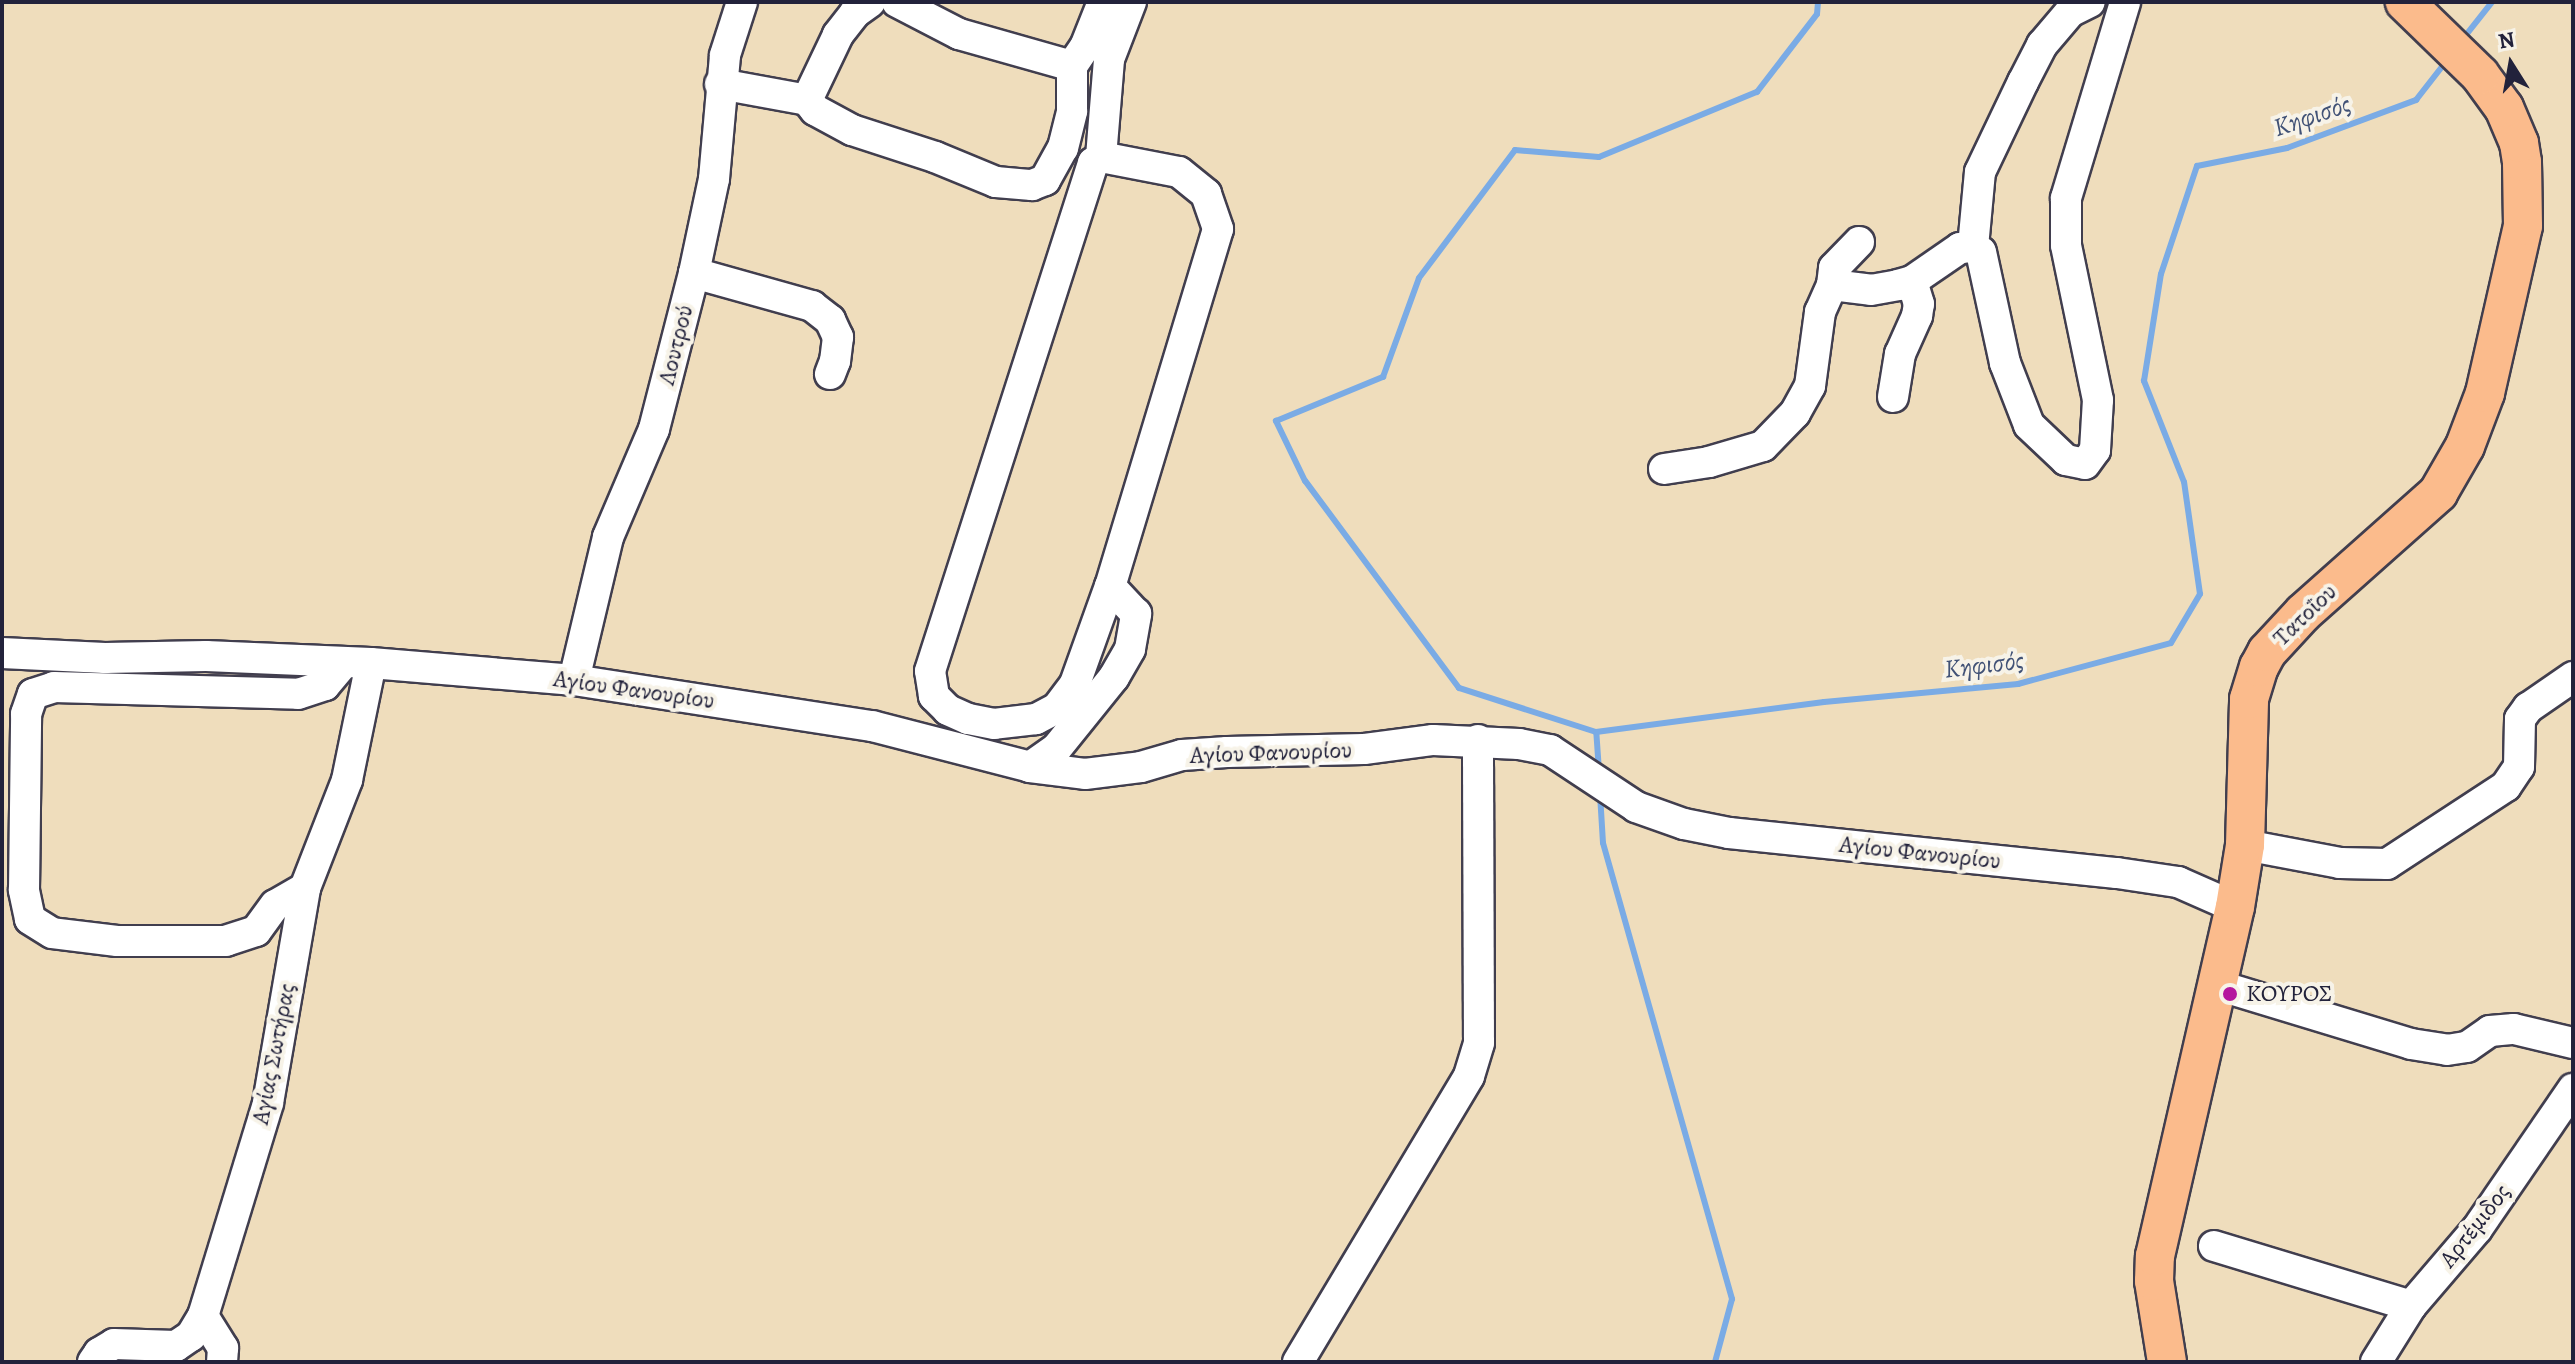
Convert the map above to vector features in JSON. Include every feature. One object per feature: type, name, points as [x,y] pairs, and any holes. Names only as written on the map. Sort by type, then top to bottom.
[{"type":"main road","name":"Τατοΐου","points":[[2167,1362],[2154,1281],[2155,1256],[2235,907],[2245,845],[2249,699],[2259,667],[2267,652],[2303,613],[2438,493],[2465,446],[2485,393],[2523,226],[2519,143],[2504,108],[2480,75],[2412,8]]},
{"type":"street","name":"Λουτρού","points":[[574,680],[608,537],[654,429],[694,273],[714,179],[720,84],[742,2]]},
{"type":"street","points":[[807,100],[838,35],[855,13],[870,2]]},
{"type":"street","points":[[897,2],[959,34],[1072,66]]},
{"type":"street","points":[[720,84],[807,100],[829,120],[852,130],[935,157],[996,182],[1032,185],[1045,180],[1063,148],[1072,111],[1072,66],[1085,47],[1103,2]]},
{"type":"street","points":[[1101,157],[1109,59],[1131,2]]},
{"type":"street","points":[[2090,2],[2070,12],[2042,45],[1980,172],[1973,247],[1985,260],[2005,363],[2029,425],[2066,460],[2085,464],[2095,450],[2098,400],[2066,245],[2066,198],[2125,2]]},
{"type":"street","points":[[1101,157],[1179,172],[1206,194],[1218,229],[1110,586],[1075,684],[1057,708],[1036,719],[994,724],[958,715],[934,696],[930,671],[1093,163],[1101,157]]},
{"type":"street","points":[[1664,469],[1709,462],[1763,446],[1779,432],[1795,413],[1810,386],[1820,312],[1832,285],[1834,268],[1859,242]]},
{"type":"street","points":[[1832,285],[1871,290],[1912,281],[1949,253],[1973,247]]},
{"type":"street","points":[[694,273],[812,306],[830,320],[838,337],[830,374]]},
{"type":"street","points":[[1893,397],[1900,354],[1919,304],[1912,281]]},
{"type":"street","points":[[1030,767],[1056,749],[1114,677],[1130,649],[1136,614],[1110,586]]},
{"type":"street","name":"Αγίου Φανουρίου","points":[[2,653],[358,663],[574,680],[872,726],[1030,767],[1085,774],[1141,767],[1182,755],[1364,749],[1433,740],[1478,740],[1550,750],[1636,807],[1684,824],[1729,833],[2178,882],[2235,907]]},
{"type":"street","points":[[305,888],[275,905],[256,931],[226,941],[117,941],[52,933],[30,919],[24,890],[26,714],[33,694],[54,687],[298,694],[325,685],[358,663]]},
{"type":"street","name":"Αγίας Σωτήρας","points":[[93,1362],[114,1344],[176,1346],[191,1336],[203,1316],[268,1103],[305,888],[347,780],[358,663]]},
{"type":"street","points":[[2245,845],[2340,863],[2387,864],[2506,786],[2519,767],[2520,719],[2528,708],[2573,677]]},
{"type":"street","points":[[1298,1362],[1469,1076],[1479,1043],[1478,740]]},
{"type":"street","points":[[2217,985],[2423,1046],[2447,1050],[2467,1047],[2490,1031],[2514,1029],[2573,1043]]},
{"type":"street","name":"Αρτέμιδος","points":[[2384,1360],[2411,1306],[2477,1229],[2573,1089]]},
{"type":"street","points":[[2214,1246],[2411,1306]]},
{"type":"street","points":[[203,1316],[223,1348],[222,1362]]},
{"type":"waterway","points":[[1596,732],[1459,688],[1305,481],[1276,421],[1383,377],[1419,278],[1515,150],[1599,157],[1757,92],[1817,14],[1818,2]]},
{"type":"waterway","name":"Κηφισός","points":[[2462,40],[2492,2]]},
{"type":"waterway","name":"Κηφισός","points":[[1599,771],[1596,732],[1824,702],[2018,684],[2171,643],[2200,594],[2184,482],[2144,381],[2161,274],[2197,166],[2287,148],[2416,100],[2448,59]]},
{"type":"waterway","name":"Κηφισός","points":[[1600,794],[1603,843],[1732,1299],[1715,1362]]},
{"type":"place","name":"ΚΟΥΡΟΣ","points":[[2230,994]]}]
